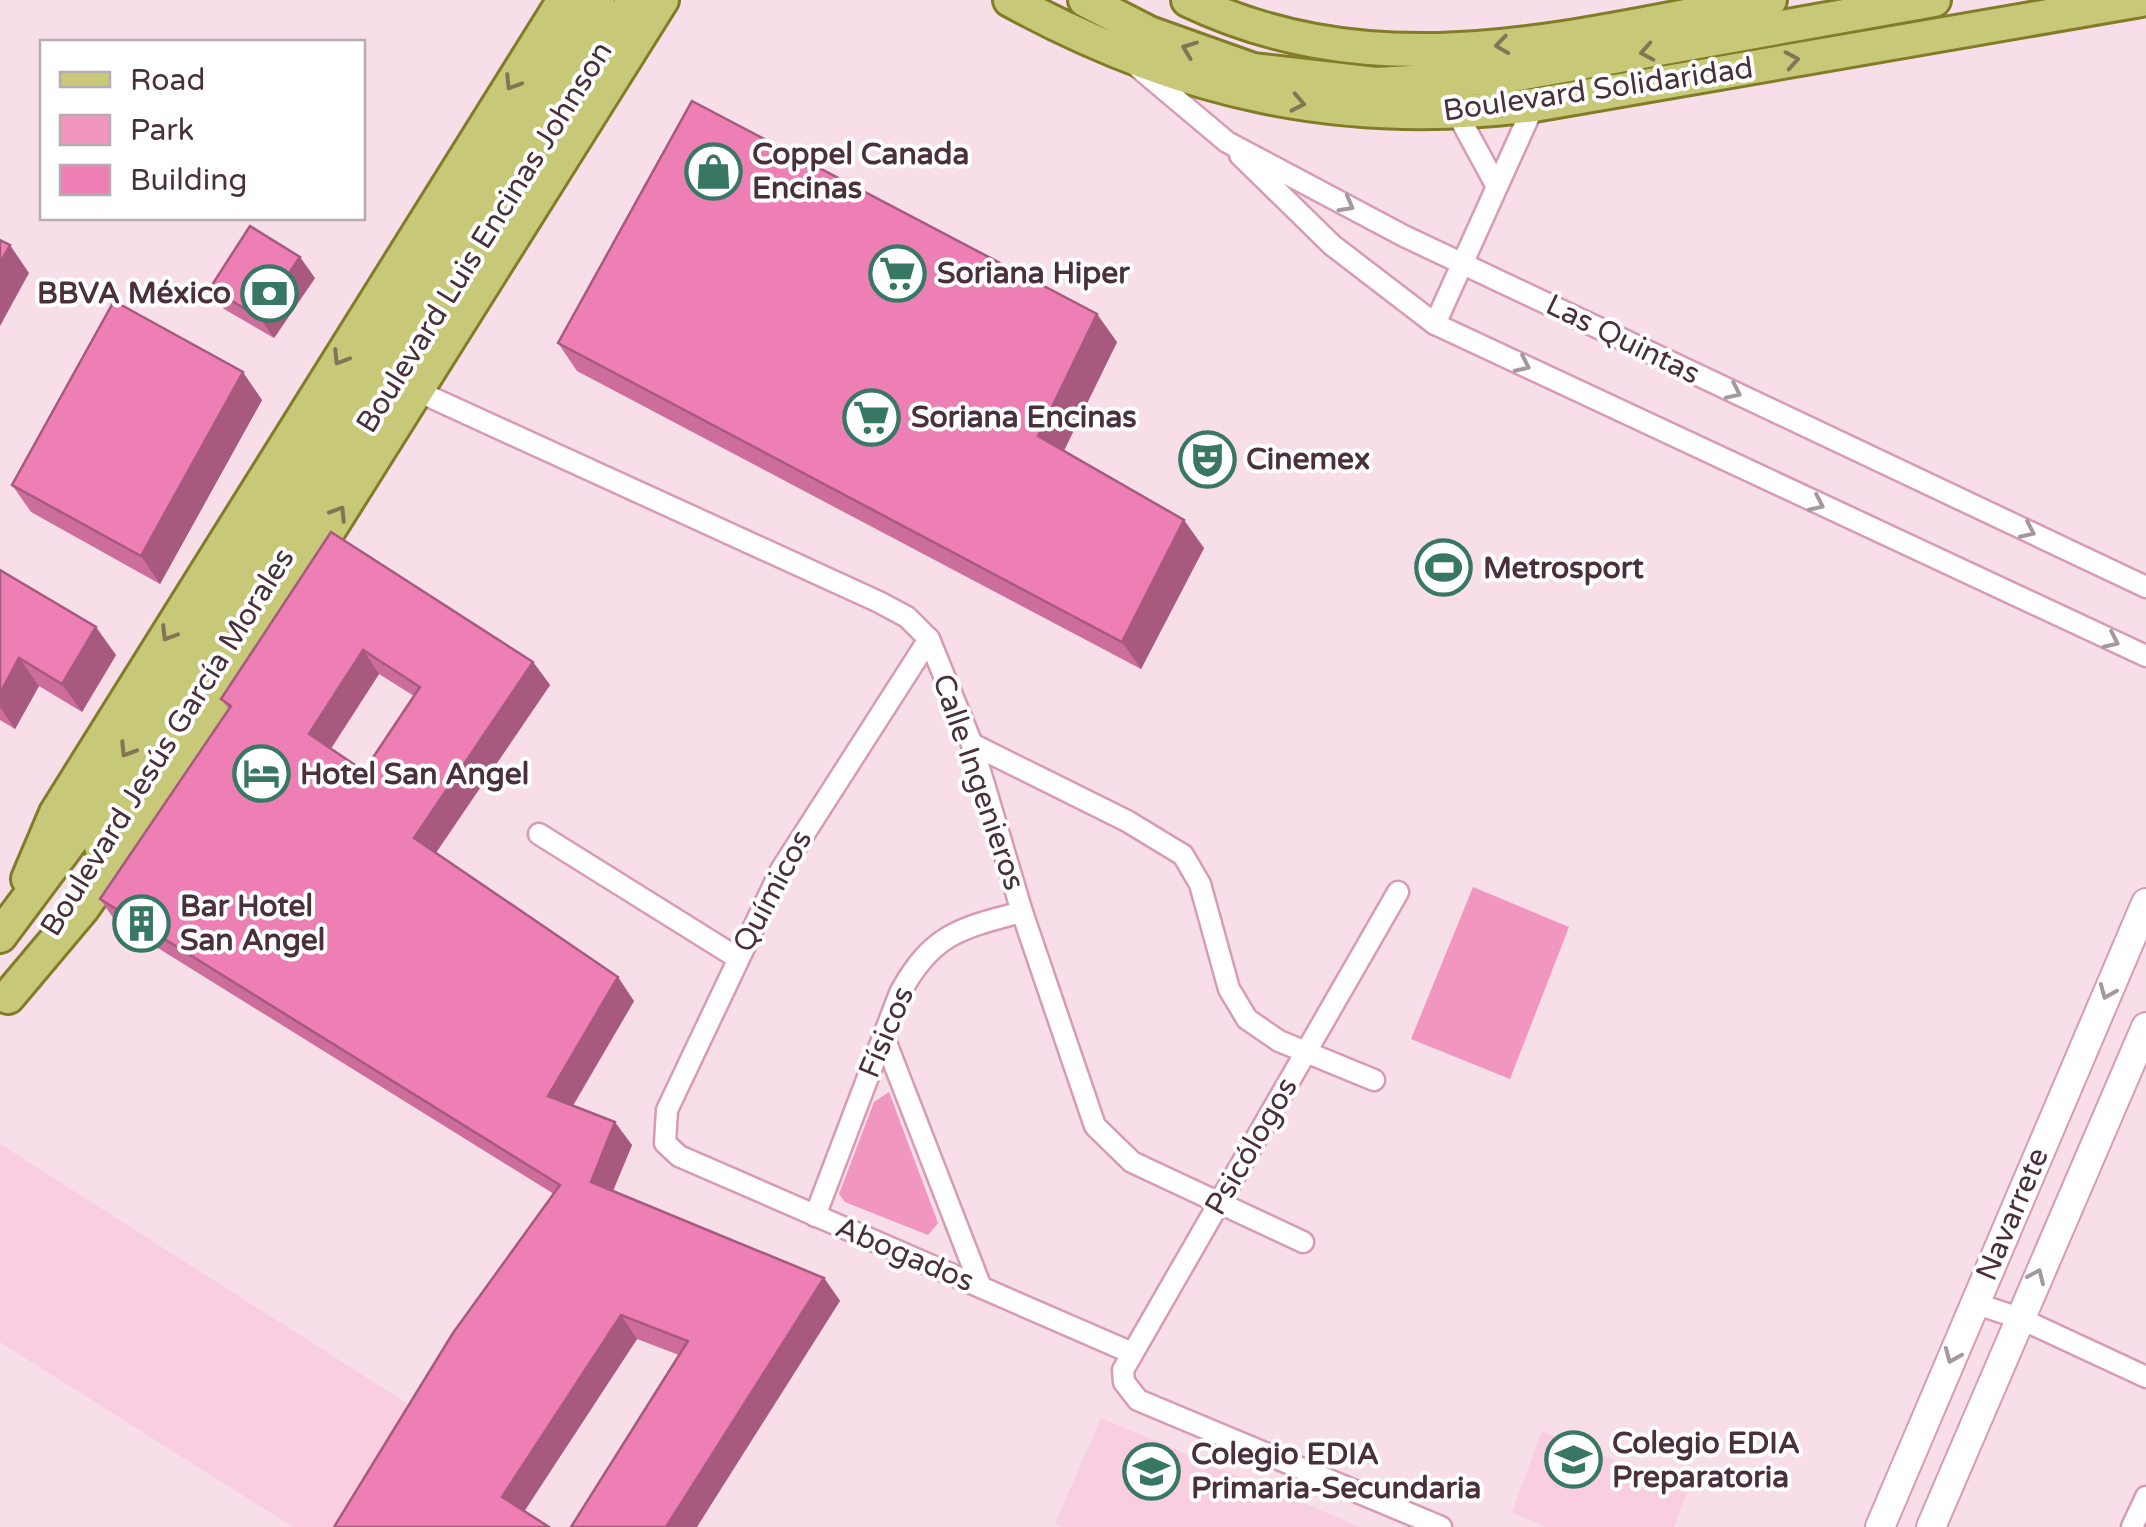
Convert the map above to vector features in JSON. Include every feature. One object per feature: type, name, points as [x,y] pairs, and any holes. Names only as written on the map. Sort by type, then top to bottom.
[{"type":"main road","points":[[4,931],[56,813],[564,0]]},
{"type":"main road","name":"Boulevard Luis Encinas Johnson","points":[[323,468],[600,0]]},
{"type":"main road","name":"Boulevard Luis Encinas Johnson","points":[[323,468],[634,0]]},
{"type":"main road","points":[[4,1004],[82,909],[163,794],[662,0]]},
{"type":"main road","name":"Boulevard Solidaridad","points":[[1010,0],[1122,54],[1196,79],[1319,108],[1376,114],[1458,115],[1534,106],[2132,1]]},
{"type":"main road","points":[[1085,0],[1148,32],[1253,70],[1376,84],[1502,77],[1934,0]]},
{"type":"main road","name":"Boulevard Solidaridad","points":[[1188,0],[1274,34],[1322,44],[1407,53],[1576,34],[1770,0]]},
{"type":"main road","name":"Boulevard Jesús García Morales","points":[[4,931],[73,838],[323,468]]},
{"type":"main road","name":"Boulevard Jesús García Morales","points":[[4,1004],[323,468]]},
{"type":"main road","name":"Navarrete","points":[[1880,1527],[2146,903]]},
{"type":"main road","name":"Navarrete","points":[[1931,1527],[2146,1027]]},
{"type":"street","name":"Las Quintas","points":[[1122,54],[1227,142],[1404,236],[2146,587]]},
{"type":"street","points":[[1435,324],[1534,106]]},
{"type":"street","points":[[1458,115],[1496,186]]},
{"type":"street","points":[[1227,142],[1332,245],[1435,324],[2146,656]]},
{"type":"street","name":"Calle Ingenieros","points":[[416,390],[907,617],[929,639],[972,744],[1022,912],[1095,1126],[1132,1162],[1303,1242]]},
{"type":"street","name":"Químicos","points":[[679,1156],[665,1144],[662,1126],[736,957],[814,814],[929,639]]},
{"type":"street","points":[[972,744],[1126,820],[1184,854],[1200,884],[1237,1005],[1262,1032],[1374,1080]]},
{"type":"street","points":[[540,834],[736,957]]},
{"type":"street","name":"Psicólogos","points":[[1132,1353],[1398,892]]},
{"type":"street","name":"Físicos","points":[[816,1216],[900,993],[928,948],[975,924],[1022,912]]},
{"type":"street","points":[[883,1035],[980,1286]]},
{"type":"street","name":"Abogados","points":[[679,1156],[1132,1353]]},
{"type":"street","points":[[1974,1304],[2019,1318],[2146,1378]]},
{"type":"street","points":[[1132,1353],[1123,1370],[1124,1382],[1138,1400],[1441,1527]]},
{"type":"street","points":[[2132,1527],[2146,1497]]},
{"type":"shaded area","points":[[0,1144],[430,1418],[361,1527],[293,1527],[0,1342]]},
{"type":"shaded area","name":"Colegio EDIA Primaria-Secundaria","points":[[1101,1418],[1360,1527],[1062,1527],[1055,1524]]},
{"type":"shaded area","name":"Colegio EDIA Preparatoria","points":[[1542,1431],[1688,1490],[1674,1527],[1546,1527],[1512,1512]]},
{"type":"green space","points":[[1473,887],[1569,927],[1510,1079],[1411,1039]]},
{"type":"green space","points":[[889,1092],[938,1223],[928,1235],[845,1202],[839,1194],[874,1102]]},
{"type":"building","name":"Soriana Encinas","points":[[692,101],[1097,314],[1038,436],[1184,520],[1122,642],[558,343]]},
{"type":"building","points":[[250,226],[300,257],[259,317],[210,288]]},
{"type":"building","points":[[0,240],[10,245],[0,263]]},
{"type":"building","points":[[114,301],[243,372],[141,556],[12,485]]},
{"type":"building","points":[[331,532],[533,662],[414,838],[618,977],[548,1096],[615,1122],[591,1182],[824,1278],[666,1527],[571,1527],[688,1341],[621,1315],[502,1497],[549,1527],[334,1527],[453,1333],[560,1185],[100,899],[231,706],[221,699]],"holes":[[[363,650],[420,687],[364,771],[309,734]]]},
{"type":"building","points":[[0,570],[96,627],[62,684],[19,658],[0,693]]},
{"type":"place","name":"Coppel Canada Encinas","points":[[713,171]]},
{"type":"place","name":"Soriana Hiper","points":[[898,273]]},
{"type":"place","name":"BBVA México","points":[[270,293]]},
{"type":"place","name":"Soriana Encinas","points":[[872,417]]},
{"type":"place","name":"Cinemex","points":[[1207,459]]},
{"type":"place","name":"Metrosport","points":[[1444,568]]},
{"type":"place","name":"Hotel San Angel","points":[[261,774]]},
{"type":"place","name":"Bar Hotel San Angel","points":[[141,923]]},
{"type":"place","name":"Colegio EDIA Preparatoria","points":[[1573,1460]]},
{"type":"place","name":"Colegio EDIA Primaria-Secundaria","points":[[1152,1471]]}]
